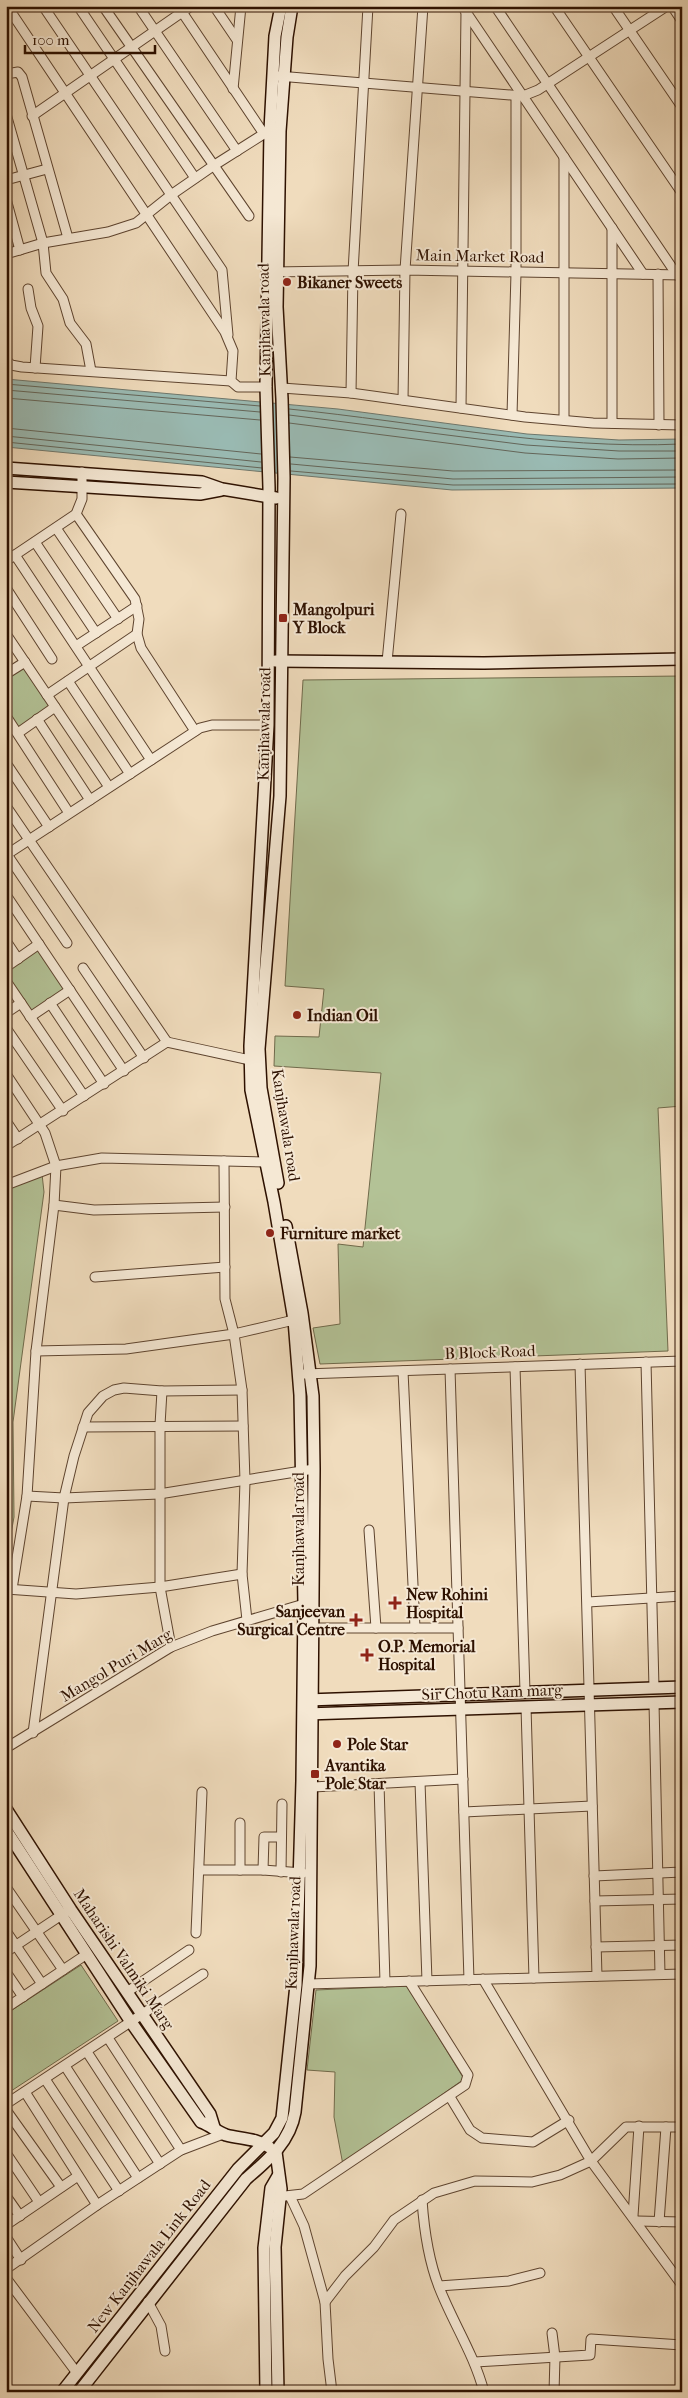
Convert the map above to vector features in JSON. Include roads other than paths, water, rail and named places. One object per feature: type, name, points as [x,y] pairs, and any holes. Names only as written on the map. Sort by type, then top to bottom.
[{"type":"main road","name":"Kanjhawala road","points":[[264,2144],[278,2128],[282,2118],[296,1985],[299,1873],[308,1714],[301,1471],[304,1374],[302,1313],[261,1088],[259,1049],[259,987],[268,726],[269,477],[267,391],[280,131],[279,76],[275,36],[280,6]]},
{"type":"main road","name":"Kanjhawala road","points":[[292,6],[267,132],[273,272],[282,393],[284,478],[280,796],[250,1060],[251,1090],[266,1162],[304,1374],[313,1396],[315,1628],[308,1700]]},
{"type":"main road","points":[[6,468],[202,482],[222,489],[283,499]]},
{"type":"main road","points":[[6,482],[200,494],[222,489]]},
{"type":"main road","points":[[268,661],[484,663],[682,659]]},
{"type":"main road","name":"Sir Chotu Ram marg","points":[[308,1700],[682,1687]]},
{"type":"main road","name":"Sir Chotu Ram marg","points":[[308,1714],[682,1702]]},
{"type":"main road","name":"Kanjhawala road","points":[[276,2152],[294,2121],[310,1966],[313,1788],[308,1714]]},
{"type":"main road","name":"Maharishi Valmiki Marg","points":[[6,1809],[66,1913],[87,1954],[131,2022],[201,2122],[218,2130],[264,2144],[276,2152]]},
{"type":"main road","name":"Maharishi Valmiki Marg","points":[[6,1830],[66,1913],[114,1973],[210,2114],[218,2130]]},
{"type":"main road","points":[[104,1980],[114,1973]]},
{"type":"main road","name":"New Kanjhawala Link Road","points":[[62,2392],[238,2169],[264,2144]]},
{"type":"main road","points":[[276,2152],[278,2176],[270,2188],[280,2195]]},
{"type":"main road","name":"New Kanjhawala Link Road","points":[[79,2392],[246,2179],[276,2152]]},
{"type":"main road","points":[[266,2392],[264,2248],[280,2195]]},
{"type":"main road","points":[[278,2392],[275,2247],[280,2195]]},
{"type":"street","points":[[7,6],[148,215],[228,340],[233,351],[231,381]]},
{"type":"street","points":[[42,6],[222,270],[228,340]]},
{"type":"street","points":[[78,6],[195,178]]},
{"type":"street","points":[[103,6],[249,216]]},
{"type":"street","points":[[138,6],[237,151]]},
{"type":"street","points":[[32,116],[154,30],[180,9],[191,6]]},
{"type":"street","points":[[214,6],[237,40]]},
{"type":"street","points":[[234,89],[241,6]]},
{"type":"street","points":[[351,393],[353,272],[362,82],[368,6]]},
{"type":"street","points":[[403,400],[404,270],[423,6]]},
{"type":"street","points":[[495,6],[679,275]]},
{"type":"street","points":[[554,6],[682,193]]},
{"type":"street","points":[[612,6],[682,107]]},
{"type":"street","points":[[279,76],[520,96],[533,93],[668,6]]},
{"type":"street","points":[[672,6],[682,21]]},
{"type":"street","points":[[6,254],[43,243],[123,228],[136,223],[195,178],[267,132],[234,89],[180,9]]},
{"type":"street","points":[[461,408],[464,272],[464,9]]},
{"type":"street","points":[[464,9],[520,96],[564,157],[643,274]]},
{"type":"street","points":[[6,74],[18,72],[21,74],[68,238]]},
{"type":"street","points":[[512,415],[520,96]]},
{"type":"street","points":[[6,114],[43,243],[46,273],[63,299],[70,323],[86,344],[90,371]]},
{"type":"street","points":[[564,157],[564,420]]},
{"type":"street","points":[[6,180],[47,169]]},
{"type":"street","points":[[6,199],[20,250]]},
{"type":"street","points":[[612,228],[614,273],[612,423]]},
{"type":"street","name":"Main Market Road","points":[[273,272],[404,270],[679,275]]},
{"type":"street","points":[[658,274],[659,425]]},
{"type":"street","points":[[28,289],[31,308],[38,326],[35,368]]},
{"type":"street","points":[[6,360],[11,365],[35,368],[231,381],[238,387],[267,391]]},
{"type":"street","points":[[282,393],[351,393],[512,415],[612,423],[682,425]]},
{"type":"street","points":[[6,560],[76,514],[81,505],[82,472]]},
{"type":"street","points":[[76,514],[136,599],[139,619],[137,634],[142,648],[195,731]]},
{"type":"street","points":[[387,662],[401,514]]},
{"type":"street","points":[[56,528],[118,619]]},
{"type":"street","points":[[35,542],[96,633]]},
{"type":"street","points":[[15,555],[151,760]]},
{"type":"street","points":[[6,588],[52,659]]},
{"type":"street","points":[[76,646],[137,606]]},
{"type":"street","points":[[6,634],[109,787]]},
{"type":"street","points":[[47,695],[137,634]]},
{"type":"street","points":[[6,674],[25,662]]},
{"type":"street","points":[[68,681],[130,774]]},
{"type":"street","points":[[18,733],[55,707]]},
{"type":"street","points":[[7,718],[69,813]]},
{"type":"street","points":[[37,719],[90,800]]},
{"type":"street","points":[[67,943],[6,854],[195,731],[212,725],[268,726]]},
{"type":"street","points":[[6,763],[49,827]]},
{"type":"street","points":[[6,806],[167,1042],[250,1060]]},
{"type":"street","points":[[6,894],[124,1071]]},
{"type":"street","points":[[6,941],[18,959]]},
{"type":"street","points":[[6,967],[39,944]]},
{"type":"street","points":[[82,968],[144,1058]]},
{"type":"street","points":[[6,981],[84,1096]]},
{"type":"street","points":[[30,1017],[70,990]]},
{"type":"street","points":[[6,1013],[21,1003]]},
{"type":"street","points":[[50,1003],[104,1084]]},
{"type":"street","points":[[6,1028],[63,1111]]},
{"type":"street","points":[[6,1146],[41,1126],[167,1042]]},
{"type":"street","points":[[6,1074],[41,1126],[52,1151],[56,1166],[54,1205],[36,1351],[27,1496],[9,1589],[76,1594],[160,1587],[242,1574]]},
{"type":"street","points":[[6,1121],[18,1139]]},
{"type":"street","points":[[6,1185],[56,1166],[102,1158],[266,1162]]},
{"type":"street","points":[[224,1161],[225,1298],[234,1334],[242,1390],[245,1481],[242,1574],[247,1620]]},
{"type":"street","points":[[54,1205],[94,1210],[224,1207]]},
{"type":"street","points":[[95,1277],[225,1267]]},
{"type":"street","points":[[36,1351],[126,1349],[234,1334],[294,1320]]},
{"type":"street","name":"B Block Road","points":[[304,1374],[682,1360]]},
{"type":"street","points":[[646,1362],[654,1688]]},
{"type":"street","points":[[580,1364],[598,1976]]},
{"type":"street","points":[[515,1366],[525,1692]]},
{"type":"street","points":[[450,1369],[469,1980]]},
{"type":"street","points":[[403,1370],[415,1628]]},
{"type":"street","points":[[33,1733],[64,1498],[88,1413],[95,1402],[114,1390],[124,1388],[162,1391],[242,1390]]},
{"type":"street","points":[[162,1391],[159,1494],[160,1587],[171,1647]]},
{"type":"street","points":[[83,1427],[160,1425],[243,1426]]},
{"type":"street","points":[[27,1496],[64,1498],[159,1494],[314,1469]]},
{"type":"street","points":[[369,1530],[376,1628]]},
{"type":"street","points":[[588,1602],[682,1596]]},
{"type":"street","name":"Mangol Puri Marg","points":[[6,1748],[171,1647],[212,1631],[304,1604]]},
{"type":"street","points":[[315,1628],[458,1628]]},
{"type":"street","points":[[654,1703],[660,1974]]},
{"type":"street","points":[[526,1707],[534,1978]]},
{"type":"street","points":[[313,1788],[463,1779]]},
{"type":"street","points":[[420,1782],[427,1981]]},
{"type":"street","points":[[379,1784],[385,1982]]},
{"type":"street","points":[[196,1933],[202,1792]]},
{"type":"street","points":[[281,1872],[282,1804]]},
{"type":"street","points":[[464,1812],[592,1806]]},
{"type":"street","points":[[240,1823],[240,1870]]},
{"type":"street","points":[[263,1870],[264,1837],[281,1837]]},
{"type":"street","points":[[199,1870],[263,1870],[312,1873]]},
{"type":"street","points":[[594,1876],[682,1872]]},
{"type":"street","points":[[6,1887],[63,1970]]},
{"type":"street","points":[[595,1901],[682,1899]]},
{"type":"street","points":[[6,1952],[66,1913]]},
{"type":"street","points":[[6,1932],[42,1984]]},
{"type":"street","points":[[596,1947],[682,1944]]},
{"type":"street","points":[[127,1992],[189,1950]]},
{"type":"street","points":[[6,2008],[87,1954]]},
{"type":"street","points":[[6,1972],[23,1997]]},
{"type":"street","points":[[6,2104],[203,1974]]},
{"type":"street","points":[[308,1984],[682,1974]]},
{"type":"street","points":[[483,1979],[569,2120],[591,2160],[682,2285]]},
{"type":"street","points":[[280,2195],[303,2194],[450,2097],[465,2085],[468,2075],[409,1981]]},
{"type":"street","points":[[108,2038],[181,2150]]},
{"type":"street","points":[[87,2052],[160,2164]]},
{"type":"street","points":[[65,2066],[138,2178]]},
{"type":"street","points":[[45,2079],[119,2190]]},
{"type":"street","points":[[25,2092],[97,2205]]},
{"type":"street","points":[[450,2097],[470,2130],[482,2138],[533,2142],[569,2120]]},
{"type":"street","points":[[6,2110],[61,2187]]},
{"type":"street","points":[[326,2302],[345,2276],[374,2247],[394,2220],[422,2200],[448,2187],[468,2182],[532,2182],[575,2170],[591,2160],[621,2130],[639,2126],[682,2127]]},
{"type":"street","points":[[635,2218],[639,2126]]},
{"type":"street","points":[[659,2222],[666,2127]]},
{"type":"street","points":[[6,2269],[119,2190],[181,2150],[218,2130]]},
{"type":"street","points":[[6,2153],[39,2202]]},
{"type":"street","points":[[6,2225],[78,2176]]},
{"type":"street","points":[[280,2195],[304,2226],[326,2302],[328,2359],[332,2392]]},
{"type":"street","points":[[6,2196],[20,2216]]},
{"type":"street","points":[[422,2200],[425,2236],[439,2286],[475,2362],[484,2392]]},
{"type":"street","points":[[635,2218],[659,2222],[682,2222]]},
{"type":"street","points":[[6,2237],[21,2260]]},
{"type":"street","points":[[439,2286],[509,2281],[540,2273]]},
{"type":"street","points":[[6,2278],[77,2373]]},
{"type":"street","points":[[148,2302],[161,2326],[165,2351]]},
{"type":"street","points":[[552,2333],[555,2357],[554,2392]]},
{"type":"street","points":[[475,2362],[590,2355],[591,2339],[682,2345]]},
{"type":"water","points":[[6,379],[338,409],[527,434],[619,440],[682,439],[682,488],[452,490],[6,447]]},
{"type":"place","name":"Bikaner Sweets","points":[[287,282]]},
{"type":"place","name":"Mangolpuri Y Block","points":[[283,618]]},
{"type":"place","name":"Indian Oil","points":[[297,1015]]},
{"type":"place","name":"Furniture market","points":[[270,1233]]},
{"type":"place","name":"New Rohini Hospital","points":[[395,1603]]},
{"type":"place","name":"Sanjeevan Surgical Centre","points":[[356,1620]]},
{"type":"place","name":"O.P. Memorial Hospital","points":[[367,1655]]},
{"type":"place","name":"Pole Star","points":[[337,1744]]},
{"type":"place","name":"Avantika Pole Star","points":[[315,1774]]}]
